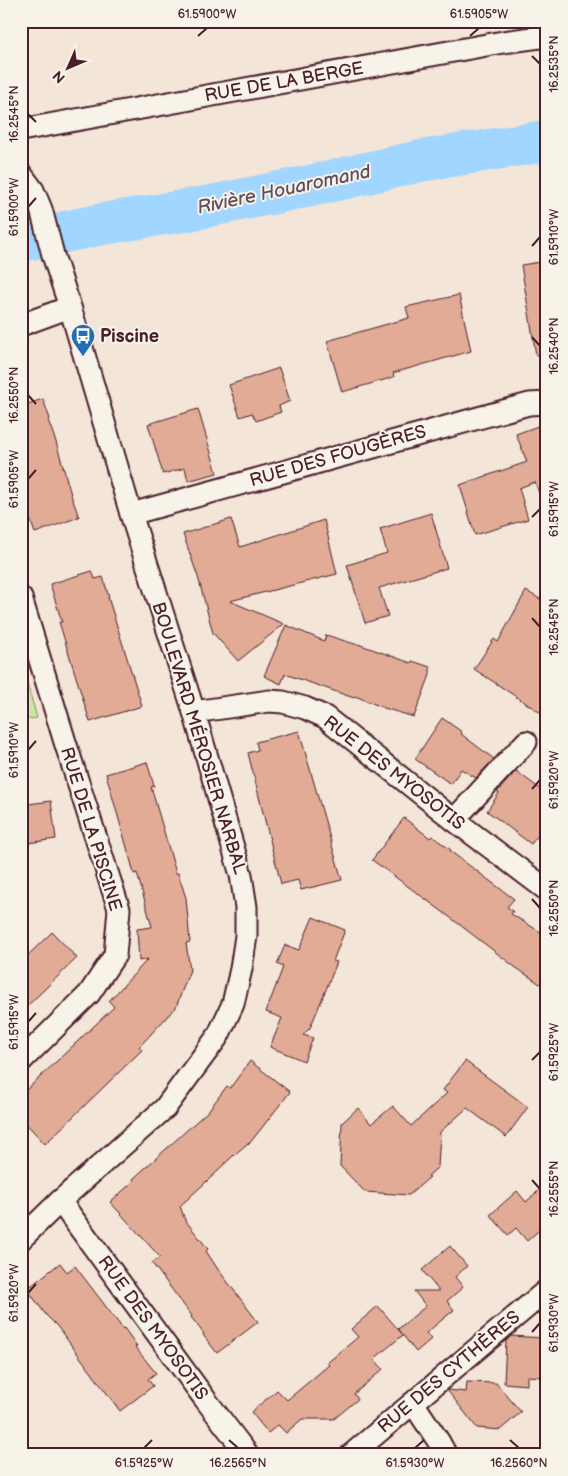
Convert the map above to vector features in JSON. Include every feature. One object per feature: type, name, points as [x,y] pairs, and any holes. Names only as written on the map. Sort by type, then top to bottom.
[{"type":"street","name":"RUE DE LA BERGE","points":[[21,130],[503,42],[547,36]]},
{"type":"street","name":"BOULEVARD MÉROSIER NARBAL","points":[[21,174],[33,190],[41,209],[53,256],[70,307],[130,514],[194,712],[241,875],[246,907],[246,936],[242,969],[232,1004],[218,1036],[165,1108],[60,1201],[21,1239]]},
{"type":"street","points":[[21,325],[70,307]]},
{"type":"street","name":"RUE DES FOUGÈRES","points":[[130,514],[520,406],[547,403]]},
{"type":"street","name":"RUE DE LA PISCINE","points":[[21,598],[119,909],[115,955],[89,994],[21,1060]]},
{"type":"street","name":"RUE DES MYOSOTIS","points":[[194,712],[269,700],[305,708],[325,717],[454,820],[547,890]]},
{"type":"street","points":[[454,820],[526,742]]},
{"type":"street","name":"RUE DES MYOSOTIS","points":[[60,1201],[248,1455]]},
{"type":"street","name":"RUE DES CYTHÈRES","points":[[352,1455],[547,1290]]},
{"type":"street","points":[[413,1403],[446,1455]]},
{"type":"green space","points":[[21,662],[37,718],[21,720]]},
{"type":"building","points":[[547,261],[547,354],[536,355],[521,265]]},
{"type":"building","points":[[459,295],[471,351],[393,373],[394,377],[342,392],[327,341],[409,318],[406,307]]},
{"type":"building","points":[[279,368],[290,401],[279,406],[281,412],[256,421],[252,413],[240,417],[229,385]]},
{"type":"building","points":[[43,399],[79,517],[35,533],[21,494],[21,406]]},
{"type":"building","points":[[198,409],[217,473],[188,481],[185,468],[163,474],[148,424]]},
{"type":"building","points":[[538,426],[547,450],[547,510],[545,510],[535,482],[519,488],[528,519],[475,535],[460,485],[527,462],[516,434]]},
{"type":"building","points":[[431,513],[447,568],[379,588],[388,616],[365,623],[347,565],[387,553],[380,529]]},
{"type":"building","points":[[231,519],[240,547],[324,520],[337,574],[230,601],[284,624],[238,661],[213,633],[198,577],[183,534]]},
{"type":"building","points":[[92,571],[95,579],[103,577],[142,706],[90,722],[59,622],[62,622],[50,584]]},
{"type":"building","points":[[526,591],[547,603],[547,717],[474,669],[494,639],[498,642]]},
{"type":"building","points":[[286,625],[324,641],[326,635],[411,663],[412,661],[430,667],[430,675],[414,717],[285,674],[281,684],[264,676]]},
{"type":"building","points":[[442,718],[494,759],[476,778],[461,769],[451,784],[415,759]]},
{"type":"building","points":[[299,731],[342,880],[301,890],[298,880],[281,884],[248,753],[258,750],[256,742]]},
{"type":"building","points":[[147,762],[154,786],[151,787],[176,873],[178,873],[186,898],[190,942],[186,943],[190,970],[176,1007],[139,1047],[142,1050],[45,1144],[21,1118],[21,1095],[114,1007],[109,1001],[148,959],[139,961],[137,929],[152,927],[137,873],[134,874],[106,774]]},
{"type":"building","points":[[516,771],[547,794],[547,824],[531,844],[487,811],[499,793],[497,792]]},
{"type":"building","points":[[51,801],[56,839],[21,844],[21,805]]},
{"type":"building","points":[[404,818],[430,838],[432,836],[514,899],[507,907],[513,911],[511,914],[547,936],[547,972],[540,984],[372,860]]},
{"type":"building","points":[[313,917],[345,930],[333,961],[337,962],[310,1028],[303,1035],[313,1038],[304,1061],[270,1047],[282,1018],[266,1012],[283,967],[277,964],[285,945],[299,950]]},
{"type":"building","points":[[52,932],[77,958],[21,1012],[21,962]]},
{"type":"building","points":[[250,1061],[290,1092],[249,1144],[233,1156],[180,1206],[185,1220],[208,1249],[206,1251],[217,1268],[258,1322],[217,1353],[152,1263],[160,1257],[110,1202],[208,1111],[227,1086],[230,1088]]},
{"type":"building","points":[[465,1061],[528,1107],[506,1137],[467,1108],[440,1132],[438,1167],[428,1176],[430,1177],[409,1195],[365,1192],[340,1166],[342,1123],[358,1108],[371,1124],[393,1106],[411,1126],[447,1093],[443,1090]]},
{"type":"building","points":[[547,1183],[547,1223],[527,1241],[516,1228],[508,1235],[490,1215],[517,1191],[526,1202]]},
{"type":"building","points":[[450,1246],[467,1266],[455,1277],[463,1287],[447,1301],[454,1310],[426,1333],[431,1339],[416,1352],[398,1329],[426,1306],[414,1291],[439,1291],[422,1270]]},
{"type":"building","points":[[60,1263],[67,1272],[75,1266],[124,1328],[137,1346],[135,1347],[156,1373],[148,1379],[153,1386],[120,1411],[27,1289]]},
{"type":"building","points":[[378,1306],[403,1335],[374,1359],[383,1369],[354,1394],[358,1399],[334,1419],[302,1419],[286,1433],[278,1425],[268,1433],[251,1412],[277,1390],[287,1400],[329,1365],[327,1363],[358,1337],[351,1329]]},
{"type":"building","points":[[511,1336],[544,1338],[542,1377],[527,1376],[527,1385],[504,1383],[506,1341]]},
{"type":"building","points":[[467,1382],[496,1383],[521,1412],[500,1430],[477,1428],[447,1390],[466,1392]]},
{"type":"waterway","name":"Rivière Houaromand","points":[[21,241],[310,186],[420,161],[539,142],[547,143]]},
{"type":"place","name":"Piscine","points":[[83,357]]}]
